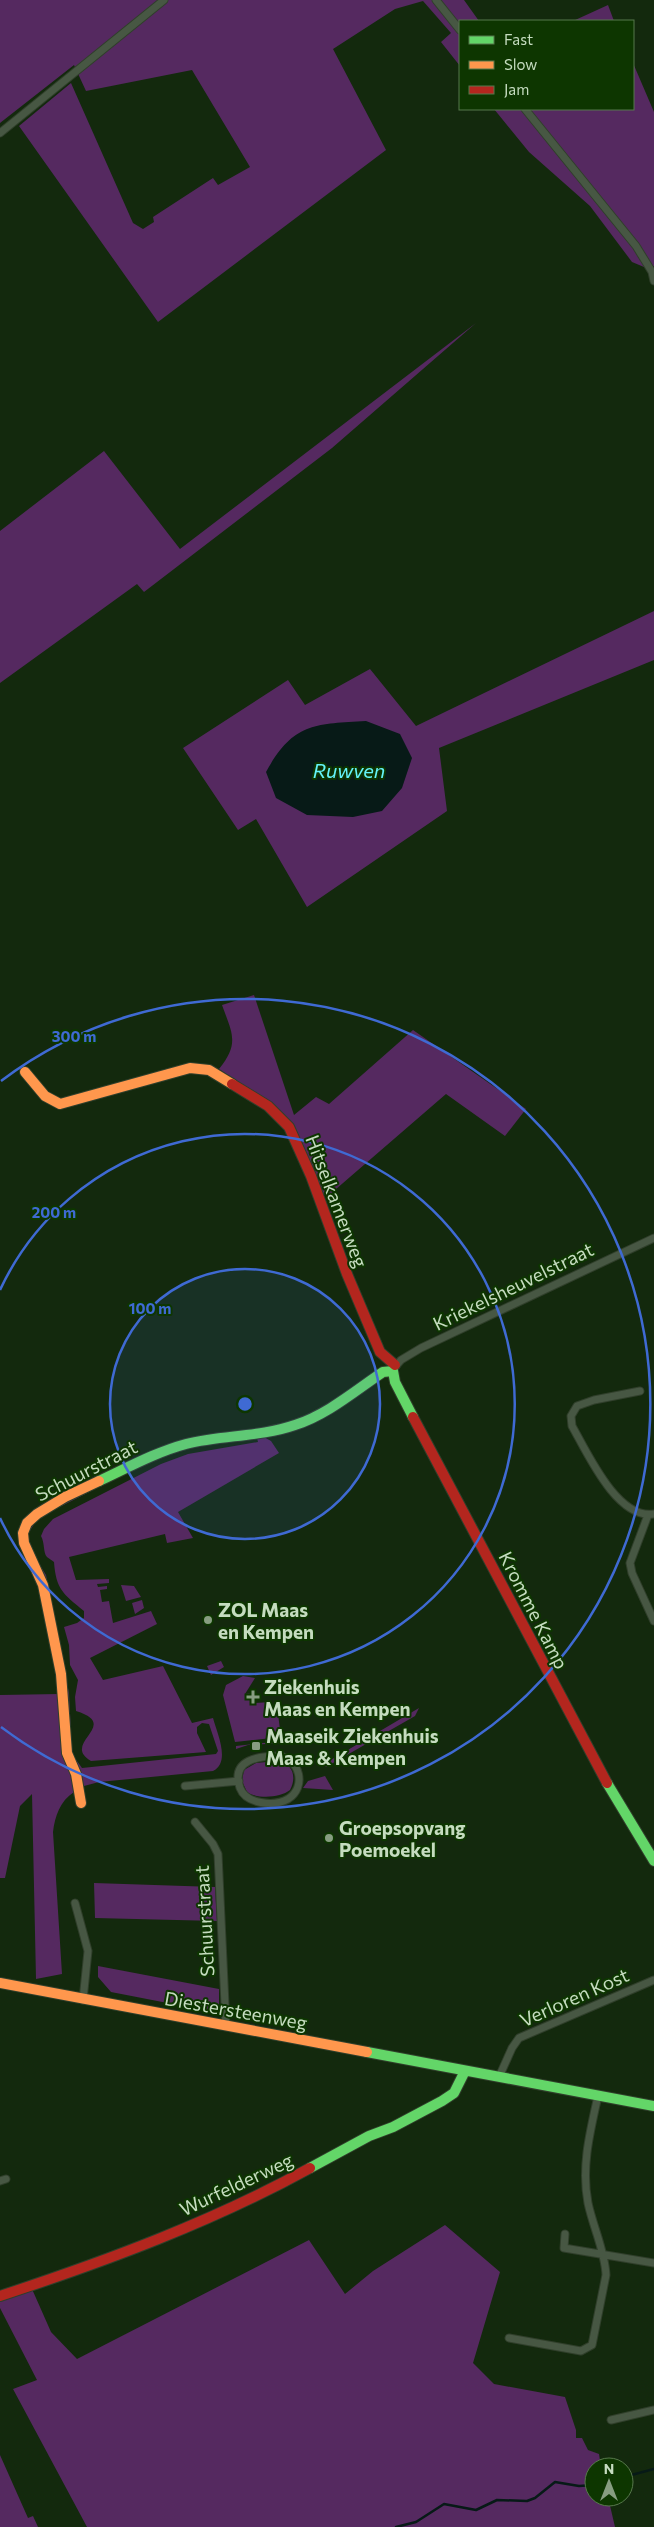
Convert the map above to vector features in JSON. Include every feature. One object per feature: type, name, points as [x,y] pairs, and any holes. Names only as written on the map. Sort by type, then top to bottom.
[{"type":"street","points":[[0,133],[164,0]]},
{"type":"street","points":[[436,0],[459,29]]},
{"type":"street","points":[[525,110],[636,246],[653,271],[654,281]]},
{"type":"street","name":"Hitselkamerweg","points":[[25,1072],[45,1096],[60,1104],[190,1068],[209,1070],[268,1106],[289,1127],[311,1176],[347,1274],[380,1352],[394,1368]]},
{"type":"street","name":"Kriekelsheuvelstraat","points":[[394,1368],[421,1348],[654,1238]]},
{"type":"street","name":"Schuurstraat","points":[[81,1803],[76,1774],[67,1752],[61,1674],[44,1585],[24,1542],[23,1533],[27,1523],[37,1514],[65,1497],[162,1452],[187,1444],[288,1428],[329,1408],[383,1372],[394,1368]]},
{"type":"street","name":"Kromme Kamp","points":[[394,1368],[394,1382],[492,1566],[544,1669],[619,1808],[654,1861]]},
{"type":"street","points":[[640,1391],[629,1391],[577,1406],[571,1416],[572,1426],[608,1489],[620,1501],[651,1514],[630,1563],[632,1573],[654,1621]]},
{"type":"street","points":[[259,1756],[279,1756],[290,1759],[295,1764],[299,1776],[293,1794],[279,1802],[250,1800],[243,1794],[239,1781],[243,1765],[250,1759],[259,1756]]},
{"type":"street","points":[[185,1786],[239,1781]]},
{"type":"street","name":"Schuurstraat","points":[[195,1822],[213,1844],[218,1854],[226,2026]]},
{"type":"street","points":[[76,1903],[88,1952],[83,2000]]},
{"type":"street","name":"Verloren Kost","points":[[499,2077],[512,2048],[519,2038],[654,1980]]},
{"type":"street","name":"Diestersteenweg","points":[[0,1983],[654,2106]]},
{"type":"street","name":"Wurfelderweg","points":[[0,2296],[85,2268],[166,2236],[276,2187],[368,2136],[393,2127],[442,2101],[454,2093],[460,2086],[465,2071]]},
{"type":"street","points":[[509,2338],[581,2351],[587,2350],[592,2345],[595,2337],[606,2275],[602,2253],[588,2204],[584,2175],[598,2096]]},
{"type":"street","points":[[565,2234],[564,2248],[654,2263]]},
{"type":"street","points":[[611,2420],[654,2410]]},
{"type":"shaded area","points":[[0,0],[464,0],[478,20],[459,20],[459,65],[441,42],[451,33],[423,1],[395,9],[333,49],[386,150],[158,322],[19,126],[71,83],[133,223],[143,229],[154,222],[153,217],[213,178],[218,185],[250,167],[192,70],[86,91],[74,65],[0,123]]},
{"type":"shaded area","points":[[608,5],[614,20],[575,20]]},
{"type":"shaded area","points":[[634,65],[654,112],[654,266],[644,267],[632,262],[590,206],[529,152],[495,110],[634,110]]},
{"type":"shaded area","points":[[476,323],[332,448],[144,592],[137,584],[0,683],[0,531],[104,451],[180,549]]},
{"type":"shaded area","points":[[654,611],[654,660],[439,748],[447,811],[307,907],[256,819],[238,830],[183,748],[288,680],[305,705],[370,669],[416,726]]},
{"type":"shaded area","points":[[254,995],[294,1115],[316,1097],[329,1104],[413,1030],[526,1109],[505,1136],[446,1094],[328,1196],[320,1193],[305,1152],[284,1114],[219,1069],[226,1060],[232,1045],[231,1031],[222,1005]]},
{"type":"shaded area","points":[[262,1436],[271,1441],[279,1453],[178,1512],[193,1538],[167,1543],[165,1534],[69,1557],[76,1580],[109,1579],[109,1583],[97,1584],[98,1587],[107,1586],[107,1589],[100,1590],[102,1602],[109,1601],[113,1623],[151,1611],[157,1624],[90,1658],[103,1680],[163,1666],[192,1723],[213,1718],[220,1739],[221,1761],[213,1771],[99,1782],[84,1786],[80,1782],[70,1753],[64,1678],[46,1583],[26,1543],[27,1528],[39,1515],[159,1455],[186,1445]],"holes":[[[257,1438],[258,1442],[188,1454],[161,1464],[53,1519],[44,1529],[41,1536],[45,1553],[54,1562],[59,1585],[66,1595],[84,1611],[84,1618],[77,1623],[64,1627],[69,1645],[70,1665],[78,1680],[75,1697],[76,1711],[89,1716],[93,1722],[93,1728],[82,1748],[83,1754],[91,1761],[206,1752],[197,1733],[197,1727],[202,1723],[209,1724],[218,1751],[216,1754],[82,1768],[72,1754],[69,1693],[46,1575],[29,1547],[29,1532],[38,1518],[156,1458],[193,1447]]]},
{"type":"shaded area","points":[[121,1585],[134,1586],[141,1597],[126,1601]]},
{"type":"shaded area","points":[[142,1600],[144,1608],[135,1614],[132,1603]]},
{"type":"shaded area","points":[[221,1661],[224,1667],[211,1675],[207,1666]]},
{"type":"shaded area","points":[[243,1676],[255,1678],[245,1694],[252,1693],[255,1703],[271,1702],[278,1714],[281,1737],[235,1742],[223,1695],[226,1685]]},
{"type":"shaded area","points":[[59,1694],[74,1777],[74,1792],[59,1809],[53,1832],[62,1974],[36,1979],[32,1794],[20,1806],[5,1878],[0,1878],[0,1695]]},
{"type":"shaded area","points":[[419,1708],[415,1716],[326,1767],[324,1764]]},
{"type":"shaded area","points":[[283,1741],[283,1743],[248,1745],[236,1749],[236,1746]]},
{"type":"shaded area","points":[[277,1761],[287,1765],[292,1771],[293,1780],[290,1790],[280,1795],[268,1797],[257,1796],[247,1792],[242,1781],[244,1770],[256,1763]]},
{"type":"shaded area","points":[[325,1776],[333,1790],[303,1788],[308,1781]]},
{"type":"shaded area","points":[[94,1883],[215,1887],[217,1921],[95,1918]]},
{"type":"shaded area","points":[[98,1966],[219,1989],[219,2013],[111,1992],[98,1977]]},
{"type":"shaded area","points":[[445,2225],[500,2272],[473,2363],[494,2384],[565,2397],[576,2430],[576,2438],[582,2438],[588,2450],[599,2454],[599,2457],[584,2457],[584,2507],[610,2507],[615,2527],[87,2527],[13,2389],[37,2380],[0,2308],[0,2300],[32,2289],[51,2332],[77,2359],[309,2240],[345,2294],[373,2271]]},
{"type":"shaded area","points":[[0,2455],[28,2518],[33,2516],[38,2527],[0,2527]]},
{"type":"water","name":"Ruwven","points":[[366,721],[400,734],[412,758],[402,788],[382,811],[353,817],[307,815],[276,798],[266,772],[276,756],[296,735],[307,729],[332,723]]},
{"type":"waterway","points":[[634,2474],[654,2469]]},
{"type":"waterway","points":[[396,2527],[416,2522],[444,2504],[476,2510],[497,2500],[527,2501],[535,2498],[555,2482],[584,2486]]},
{"type":"traffic: fast","points":[[99,1481],[175,1447],[213,1439],[268,1432],[307,1421],[330,1409],[383,1372],[393,1371],[395,1382],[413,1417]]},
{"type":"traffic: fast","points":[[607,1783],[654,1861]]},
{"type":"traffic: fast","points":[[367,2052],[654,2106]]},
{"type":"traffic: fast","points":[[310,2168],[369,2136],[393,2127],[442,2101],[454,2093],[465,2071]]},
{"type":"traffic: slow","points":[[25,1072],[45,1096],[60,1104],[190,1068],[209,1070],[232,1084]]},
{"type":"traffic: slow","points":[[81,1803],[76,1774],[67,1753],[61,1674],[43,1585],[24,1543],[23,1533],[27,1523],[37,1514],[65,1497],[99,1481]]},
{"type":"traffic: slow","points":[[0,1983],[367,2052]]},
{"type":"traffic: jam","points":[[232,1084],[268,1106],[289,1127],[311,1176],[347,1274],[380,1352],[395,1365]]},
{"type":"traffic: jam","points":[[413,1417],[607,1783]]},
{"type":"traffic: jam","points":[[0,2296],[79,2269],[197,2223],[273,2188],[310,2168]]},
{"type":"place","name":"ZOL Maas en Kempen","points":[[208,1620]]},
{"type":"place","name":"Ziekenhuis Maas en Kempen","points":[[253,1697]]},
{"type":"place","name":"Maaseik Ziekenhuis Maas & Kempen","points":[[256,1746]]},
{"type":"place","name":"Groepsopvang Poemoekel","points":[[329,1838]]}]
